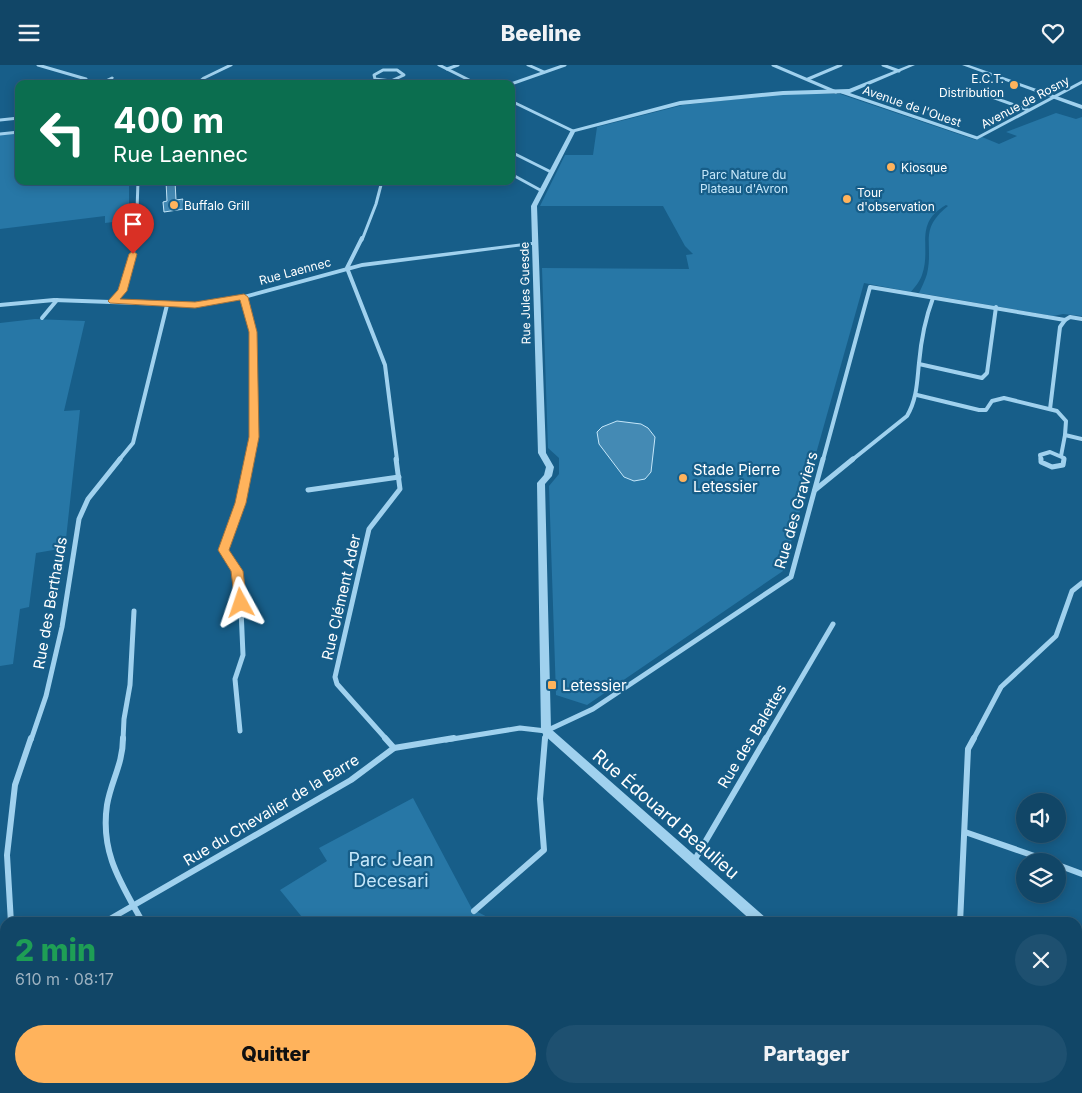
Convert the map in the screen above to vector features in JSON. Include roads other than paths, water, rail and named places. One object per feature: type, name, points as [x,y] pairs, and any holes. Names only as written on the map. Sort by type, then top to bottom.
[{"type":"street","points":[[38,65],[87,80]]},
{"type":"street","points":[[202,80],[231,65]]},
{"type":"street","points":[[379,80],[375,79],[374,75],[388,65],[401,71],[404,75],[397,80]]},
{"type":"street","points":[[439,65],[469,80]]},
{"type":"street","points":[[446,69],[458,65]]},
{"type":"street","points":[[528,65],[544,72]]},
{"type":"street","points":[[515,83],[565,65]]},
{"type":"street","name":"Avenue de l'Ouest","points":[[773,65],[839,92],[977,138]]},
{"type":"street","points":[[808,79],[841,65]]},
{"type":"street","points":[[883,65],[899,71]]},
{"type":"street","points":[[515,103],[573,131],[680,103],[783,93],[850,91],[913,65]]},
{"type":"street","points":[[964,65],[1082,107]]},
{"type":"street","points":[[383,70],[401,71]]},
{"type":"street","points":[[108,80],[112,78]]},
{"type":"street","name":"Avenue de Rosny","points":[[977,138],[1082,81]]},
{"type":"street","points":[[981,93],[1028,110]]},
{"type":"street","points":[[0,120],[15,118]]},
{"type":"street","name":"Rue Jules Guesde","points":[[546,731],[541,483],[548,475],[550,467],[542,453],[534,206],[573,131]]},
{"type":"street","points":[[0,134],[15,132]]},
{"type":"street","points":[[515,153],[551,172]]},
{"type":"street","points":[[515,176],[542,191]]},
{"type":"street","points":[[113,301],[122,291],[138,235],[138,185]]},
{"type":"street","points":[[347,268],[369,226],[378,203],[381,185]]},
{"type":"street","name":"Rue Laennec","points":[[0,305],[58,300],[195,305],[244,297],[347,268],[535,243]]},
{"type":"street","name":"Rue Clément Ader","points":[[347,268],[385,365],[400,489],[369,529],[335,677],[337,684],[394,748]]},
{"type":"street","name":"Rue des Graviers","points":[[546,731],[593,709],[791,577],[870,287],[932,297]]},
{"type":"street","points":[[240,731],[235,679],[243,655],[240,585],[237,571],[223,550],[240,503],[254,437],[253,332],[244,297]]},
{"type":"street","points":[[814,490],[907,416],[914,405],[917,395],[919,364],[932,297],[1065,320]]},
{"type":"street","points":[[42,318],[58,300]]},
{"type":"street","name":"Rue des Berthauds","points":[[11,917],[8,855],[15,785],[46,696],[62,627],[79,519],[88,499],[133,443],[167,305]]},
{"type":"street","points":[[919,364],[982,378],[987,373],[996,307]]},
{"type":"street","points":[[1050,409],[1060,327],[1070,317],[1082,319]]},
{"type":"street","points":[[917,395],[986,410],[992,401],[1004,398],[1050,409],[1065,415],[1068,420],[1061,456],[1065,463],[1057,468],[1044,464],[1039,457],[1046,452],[1061,456]]},
{"type":"street","points":[[1065,435],[1082,439]]},
{"type":"street","points":[[308,490],[399,477]]},
{"type":"street","points":[[960,917],[968,749],[1001,687],[1056,636],[1072,591],[1082,583]]},
{"type":"street","points":[[134,611],[130,685],[124,719],[123,756],[107,804],[105,840],[114,871],[139,917]]},
{"type":"street","name":"Rue des Balettes","points":[[694,861],[833,625]]},
{"type":"street","name":"Rue du Chevalier de la Barre","points":[[113,917],[351,780],[394,748],[520,729],[546,731]]},
{"type":"street","points":[[474,911],[544,850],[540,799],[546,731]]},
{"type":"street","name":"Rue Édouard Beaulieu","points":[[546,731],[756,917]]},
{"type":"street","points":[[965,832],[979,835],[1027,853]]},
{"type":"street","points":[[1066,868],[1082,874]]},
{"type":"place","name":"E.C.T. Distribution","points":[[1014,85]]},
{"type":"place","name":"Kiosque","points":[[891,167]]},
{"type":"place","name":"Tour d'observation","points":[[847,199]]},
{"type":"place","name":"Buffalo Grill","points":[[174,205]]},
{"type":"place","name":"Stade Pierre Letessier","points":[[683,478]]},
{"type":"place","name":"Letessier","points":[[552,685]]},
{"type":"park label","name":"Parc Nature du Plateau d'Avron","points":[[744,181]]},
{"type":"park label","name":"Parc Jean Decesari","points":[[391,870]]}]
